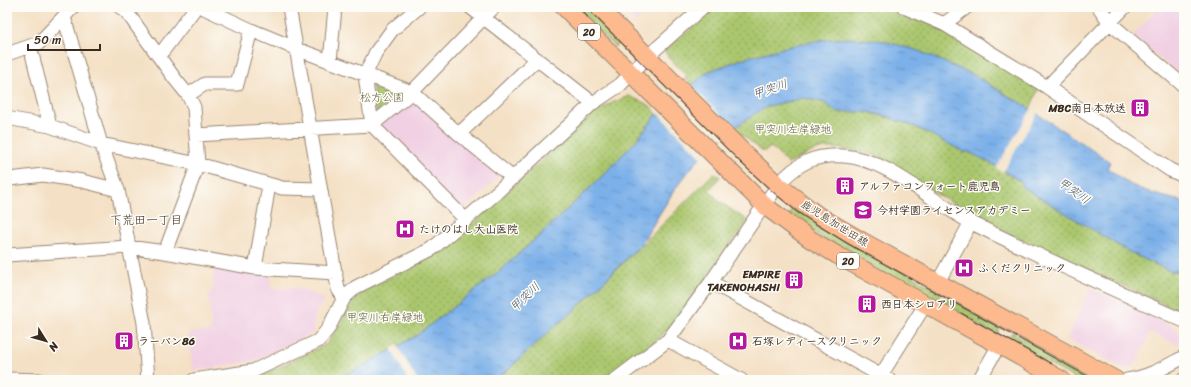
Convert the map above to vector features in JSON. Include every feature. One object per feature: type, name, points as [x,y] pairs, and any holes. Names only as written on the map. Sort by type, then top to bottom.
[{"type":"main road","name":"20","points":[[564,7],[631,74],[658,98],[765,206],[810,239],[1062,380]]},
{"type":"main road","name":"鹿児島加世田線","points":[[598,7],[747,156],[778,185],[820,216],[862,241],[1121,380]]},
{"type":"street","points":[[7,54],[39,43],[73,7]]},
{"type":"street","points":[[120,7],[126,11],[188,95],[194,107],[198,164],[165,252]]},
{"type":"street","points":[[159,56],[196,7]]},
{"type":"street","points":[[202,7],[251,30],[297,49],[412,92],[459,134],[513,178]]},
{"type":"street","points":[[289,7],[338,289],[344,298]]},
{"type":"street","points":[[330,62],[335,7]]},
{"type":"street","points":[[419,7],[392,30],[376,52],[365,75],[372,125],[466,220]]},
{"type":"street","points":[[470,7],[593,103]]},
{"type":"street","points":[[196,135],[372,125],[412,92],[494,7]]},
{"type":"street","points":[[194,380],[253,371],[318,341],[328,330],[344,298],[356,287],[432,249],[513,178],[593,103],[620,85],[648,56],[703,7]]},
{"type":"street","points":[[904,7],[944,24],[1047,87],[1170,170],[1184,176]]},
{"type":"street","points":[[944,24],[967,7]]},
{"type":"street","points":[[1099,7],[1110,23],[1184,86]]},
{"type":"street","points":[[1047,87],[1125,7]]},
{"type":"street","points":[[64,17],[101,144],[118,190],[144,323],[148,380]]},
{"type":"street","points":[[188,95],[205,84],[237,84],[251,30]]},
{"type":"street","points":[[30,46],[50,126]]},
{"type":"street","points":[[459,134],[537,59]]},
{"type":"street","points":[[7,118],[50,126],[101,144],[198,164],[282,188],[320,189]]},
{"type":"street","points":[[615,380],[668,340],[765,206],[778,185],[791,171],[801,163],[815,158],[831,156],[858,158],[873,163],[893,173],[971,222],[1184,321]]},
{"type":"street","points":[[7,181],[10,179],[43,175],[82,181],[118,190]]},
{"type":"street","points":[[256,268],[269,185]]},
{"type":"street","points":[[938,282],[971,222]]},
{"type":"street","points":[[7,255],[128,247],[256,268],[336,273]]},
{"type":"street","points":[[711,282],[883,378],[925,304]]},
{"type":"street","points":[[668,340],[741,380]]},
{"type":"street","points":[[979,380],[1000,345]]},
{"type":"street","points":[[1121,380],[1140,378],[1155,373],[1184,357]]},
{"type":"street","points":[[7,379],[39,380]]},
{"type":"shaded area","points":[[619,7],[649,7],[635,23]]},
{"type":"shaded area","points":[[1159,7],[1184,7],[1184,79],[1133,35]]},
{"type":"shaded area","points":[[413,99],[499,172],[499,177],[462,211],[380,124]]},
{"type":"shaded area","points":[[215,265],[270,273],[271,289],[298,288],[325,299],[317,310],[313,333],[254,361],[193,371],[188,333],[211,331],[209,294],[212,294]]},
{"type":"shaded area","points":[[1090,288],[1175,327],[1181,337],[1178,345],[1150,332],[1137,363],[1125,369],[1067,339]]},
{"type":"green space","points":[[574,7],[588,7],[622,40],[615,47]]},
{"type":"green space","points":[[717,7],[892,7],[941,27],[1039,87],[1030,109],[974,75],[916,50],[883,41],[850,38],[821,40],[745,58],[707,72],[692,85],[684,78],[687,75],[669,58],[665,52],[666,49]]},
{"type":"green space","name":"松方公園","points":[[372,81],[402,95],[377,116]]},
{"type":"green space","name":"甲突川右岸緑地","points":[[629,96],[649,105],[657,114],[634,143],[597,181],[539,236],[496,274],[416,336],[354,371],[330,380],[238,380],[258,377],[327,344],[349,308],[359,295],[438,253],[470,226],[594,113]]},
{"type":"green space","name":"甲突川左岸緑地","points":[[804,98],[823,102],[837,111],[868,112],[903,122],[942,139],[965,153],[967,150],[996,166],[1023,183],[1021,186],[1129,252],[1172,272],[1176,271],[1184,273],[1184,313],[992,226],[937,194],[888,162],[874,155],[858,151],[824,148],[813,151],[788,164],[771,147],[765,151],[762,151],[734,128],[768,106]]},
{"type":"green space","points":[[714,173],[720,177],[709,190],[720,202],[748,221],[671,325],[656,341],[603,380],[494,380],[509,369],[557,324],[575,310]]},
{"type":"green space","points":[[795,207],[941,293],[936,302],[825,240],[789,215]]},
{"type":"green space","points":[[948,297],[1001,326],[996,335],[943,306]]},
{"type":"green space","points":[[1012,332],[1099,380],[1078,380],[1007,341]]},
{"type":"water","name":"甲突川","points":[[850,38],[883,41],[916,50],[974,75],[1018,101],[1110,162],[1107,168],[1131,185],[1154,194],[1184,202],[1184,273],[1176,271],[1172,272],[1129,252],[1021,186],[1023,183],[996,166],[967,151],[966,153],[916,127],[885,116],[868,112],[837,112],[823,102],[804,98],[768,106],[734,128],[700,157],[675,189],[641,244],[575,310],[557,324],[509,369],[494,380],[330,380],[354,371],[416,336],[496,274],[597,181],[634,143],[659,112],[707,72],[745,58],[787,47],[821,40]]},
{"type":"pier","points":[[690,84],[735,130],[702,158],[656,112]]},
{"type":"pier","points":[[1032,108],[1038,112],[1003,172],[996,168]]},
{"type":"pier","points":[[397,345],[417,380],[408,380],[391,349]]},
{"type":"tram line","points":[[578,7],[588,17]]},
{"type":"tram line","points":[[586,7],[740,162],[797,212],[848,244],[1094,380]]},
{"type":"tram line","points":[[961,313],[1052,364]]},
{"type":"place","name":"MBC南日本放送","points":[[1140,108]]},
{"type":"place","name":"アルファコンフォート鹿児島","points":[[845,186]]},
{"type":"place","name":"今村学園ライセンスアカデミー","points":[[863,210]]},
{"type":"place","name":"たけのはし大山医院","points":[[405,229]]},
{"type":"place","name":"ふくだクリニック","points":[[964,268]]},
{"type":"place","name":"EMPIRE TAKENOHASHI","points":[[794,280]]},
{"type":"place","name":"西日本シロアリ","points":[[867,304]]},
{"type":"place","name":"ラーバン86","points":[[124,341]]},
{"type":"place","name":"石塚レディースクリニック","points":[[738,341]]},
{"type":"district","name":"下荒田一丁目","points":[[146,220]]}]
